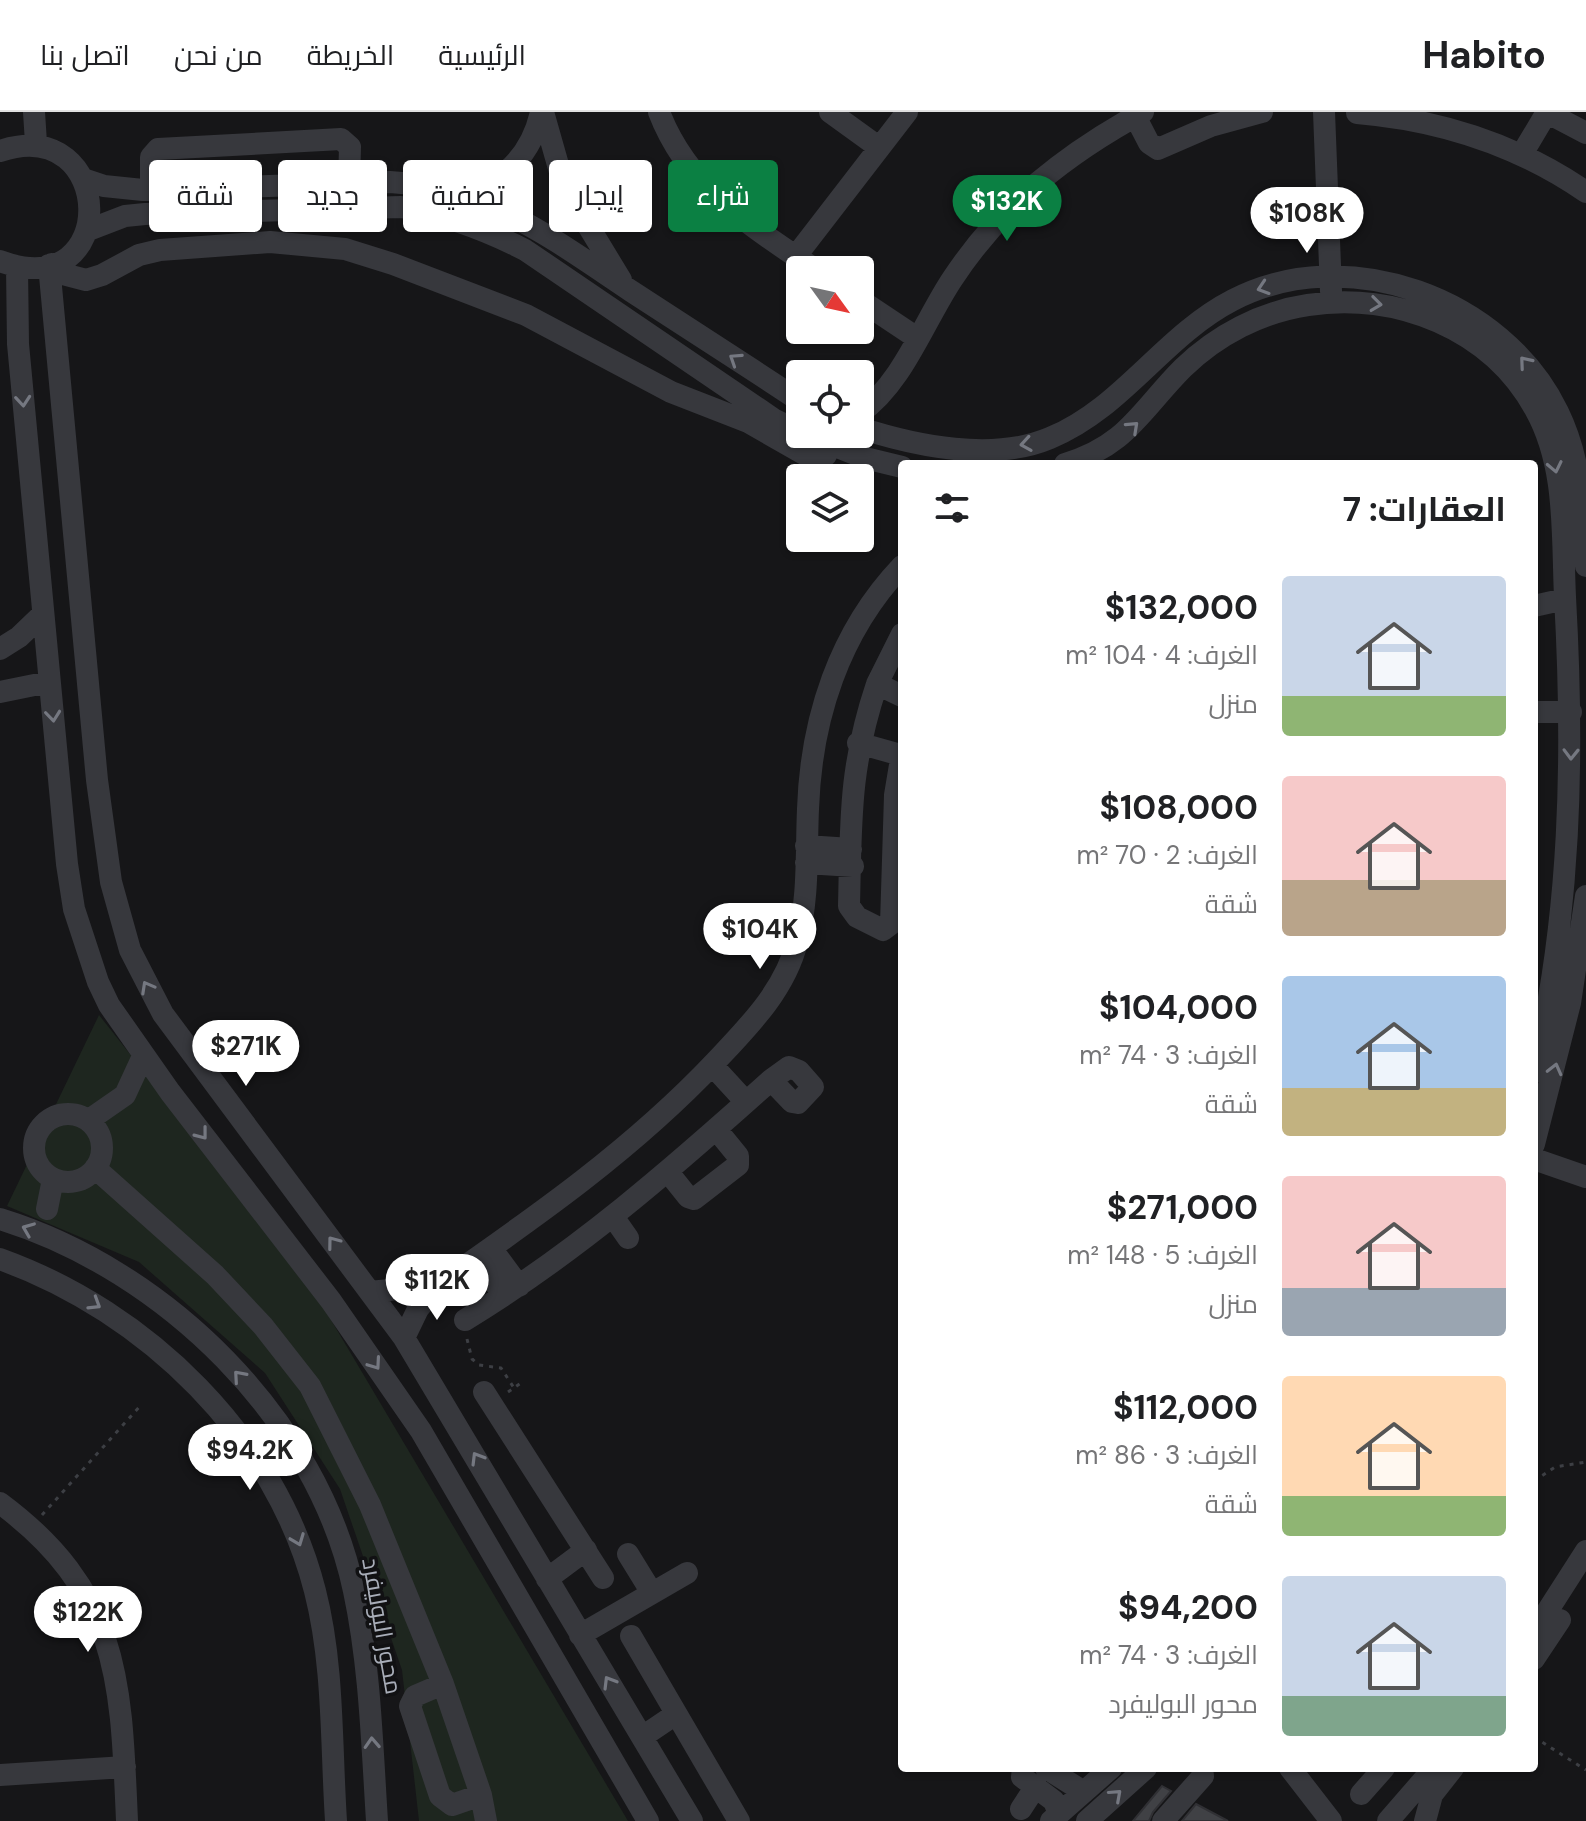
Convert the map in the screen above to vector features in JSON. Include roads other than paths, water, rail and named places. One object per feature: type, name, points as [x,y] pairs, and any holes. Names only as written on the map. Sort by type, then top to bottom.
[{"type":"street","points":[[34,112],[36,143]]},
{"type":"street","points":[[517,160],[533,138],[542,112]]},
{"type":"street","points":[[542,112],[564,186],[626,287]]},
{"type":"street","points":[[659,112],[680,155],[698,180],[745,223],[796,256],[877,146],[907,112]]},
{"type":"street","points":[[830,112],[877,146]]},
{"type":"street","points":[[874,400],[887,387],[953,278],[1003,215],[1036,181],[1088,142],[1139,114],[1149,143],[1158,149],[1211,126],[1262,112]]},
{"type":"street","points":[[1324,112],[1331,302]]},
{"type":"street","points":[[1522,154],[1546,112],[1586,133]]},
{"type":"street","points":[[1357,113],[1442,125],[1522,154],[1586,192]]},
{"type":"street","points":[[151,160],[158,149],[341,139],[350,147],[350,160]]},
{"type":"street","points":[[0,151],[15,145],[36,143],[57,149],[74,162],[86,180],[91,214],[86,231],[66,256],[50,264],[8,264],[74,909],[98,982],[143,1056],[331,1301],[421,1431],[648,1821]]},
{"type":"street","points":[[86,180],[115,188],[149,190]]},
{"type":"street","points":[[86,231],[125,216],[145,214],[401,207],[441,214],[525,250],[786,425]]},
{"type":"street","points":[[533,229],[557,241],[786,392]]},
{"type":"street","points":[[50,264],[63,274],[86,280],[139,255],[160,250],[270,242],[345,249],[526,315],[671,392],[748,422],[786,444]]},
{"type":"street","points":[[50,264],[97,780],[111,882],[130,950],[163,1014],[404,1338],[692,1821]]},
{"type":"street","points":[[874,432],[931,446],[972,449],[1033,444],[1049,439],[1103,408],[1181,335],[1233,300],[1291,280],[1331,278],[1384,283],[1429,294],[1484,323],[1521,356],[1548,393],[1574,456],[1586,566]]},
{"type":"street","points":[[1077,460],[1094,454],[1124,435],[1183,368],[1231,332],[1285,309],[1331,302],[1387,305],[1432,318],[1475,342],[1512,375],[1536,410],[1556,469],[1571,704],[1567,860],[1542,994],[1538,1033]]},
{"type":"street","points":[[874,309],[917,338]]},
{"type":"street","points":[[18,344],[57,341]]},
{"type":"street","points":[[874,425],[887,387]]},
{"type":"street","points":[[793,448],[807,456],[821,457],[828,448]]},
{"type":"street","points":[[853,448],[898,467]]},
{"type":"street","points":[[404,1338],[418,1309],[438,1285],[612,1160],[708,1070],[761,1011],[778,986],[797,943],[812,749],[830,683],[857,621],[898,571]]},
{"type":"street","points":[[1538,605],[1565,599]]},
{"type":"street","points":[[0,649],[19,637],[43,614]]},
{"type":"street","points":[[898,642],[877,684],[858,743],[850,805],[851,910],[857,917],[886,929],[891,924],[898,777]]},
{"type":"street","points":[[0,692],[49,682]]},
{"type":"street","points":[[877,684],[898,694]]},
{"type":"street","points":[[1538,698],[1571,704]]},
{"type":"street","points":[[1538,711],[1571,704]]},
{"type":"street","points":[[858,743],[898,753]]},
{"type":"street","points":[[806,855],[852,857]]},
{"type":"street","points":[[1538,1129],[1567,1018],[1586,896]]},
{"type":"street","points":[[89,1120],[125,1095],[143,1056]]},
{"type":"street","points":[[708,1070],[741,1106]]},
{"type":"street","points":[[465,1320],[614,1218],[771,1080]]},
{"type":"street","points":[[125,1095],[170,1092]]},
{"type":"street","points":[[69,1113],[89,1120],[101,1139],[102,1149],[95,1168],[76,1181],[53,1179],[37,1163],[33,1151],[39,1129],[57,1115],[69,1113]]},
{"type":"street","points":[[668,1172],[688,1197],[694,1199],[735,1168],[738,1156],[716,1129]]},
{"type":"street","points":[[1538,1160],[1586,1177]]},
{"type":"street","points":[[95,1168],[215,1275],[263,1326],[310,1386],[370,1505],[443,1684],[481,1795],[486,1821]]},
{"type":"street","points":[[47,1209],[53,1179]]},
{"type":"street","points":[[614,1218],[628,1238]]},
{"type":"street","name":"محور البوليفرد","points":[[0,1219],[54,1239],[106,1266],[170,1310],[223,1358],[269,1411],[306,1466],[334,1526],[354,1589],[371,1720],[377,1821]]},
{"type":"street","points":[[485,1252],[511,1291]]},
{"type":"street","points":[[0,1259],[85,1298],[139,1335],[187,1376],[229,1423],[266,1473],[298,1540],[322,1622],[336,1821]]},
{"type":"street","points":[[370,1292],[438,1285]]},
{"type":"street","points":[[484,1392],[603,1578]]},
{"type":"street","points":[[0,1503],[32,1527],[76,1579],[108,1641],[123,1712],[127,1821]]},
{"type":"street","points":[[544,1573],[582,1545]]},
{"type":"street","points":[[1538,1626],[1586,1551]]},
{"type":"street","points":[[628,1554],[652,1593]]},
{"type":"street","points":[[580,1635],[687,1573]]},
{"type":"street","points":[[1538,1653],[1586,1579]]},
{"type":"street","points":[[631,1636],[739,1821]]},
{"type":"street","points":[[443,1684],[415,1696],[410,1706],[435,1782],[447,1804],[481,1795]]},
{"type":"street","points":[[640,1733],[674,1710]]},
{"type":"street","points":[[0,1775],[125,1767]]},
{"type":"street","points":[[1055,1817],[1106,1772]]},
{"type":"street","points":[[1087,1821],[1142,1772]]},
{"type":"street","points":[[1163,1821],[1203,1776],[1202,1772]]},
{"type":"street","points":[[1293,1772],[1331,1821]]},
{"type":"street","points":[[1361,1794],[1380,1772]]},
{"type":"street","points":[[1388,1821],[1431,1772]]},
{"type":"street","points":[[1409,1821],[1450,1772]]},
{"type":"street","points":[[1035,1774],[1084,1792]]},
{"type":"street","points":[[1021,1809],[1035,1774]]},
{"type":"street","points":[[1035,1774],[1054,1801],[1055,1817]]},
{"type":"street","points":[[1425,1821],[1432,1795]]}]
